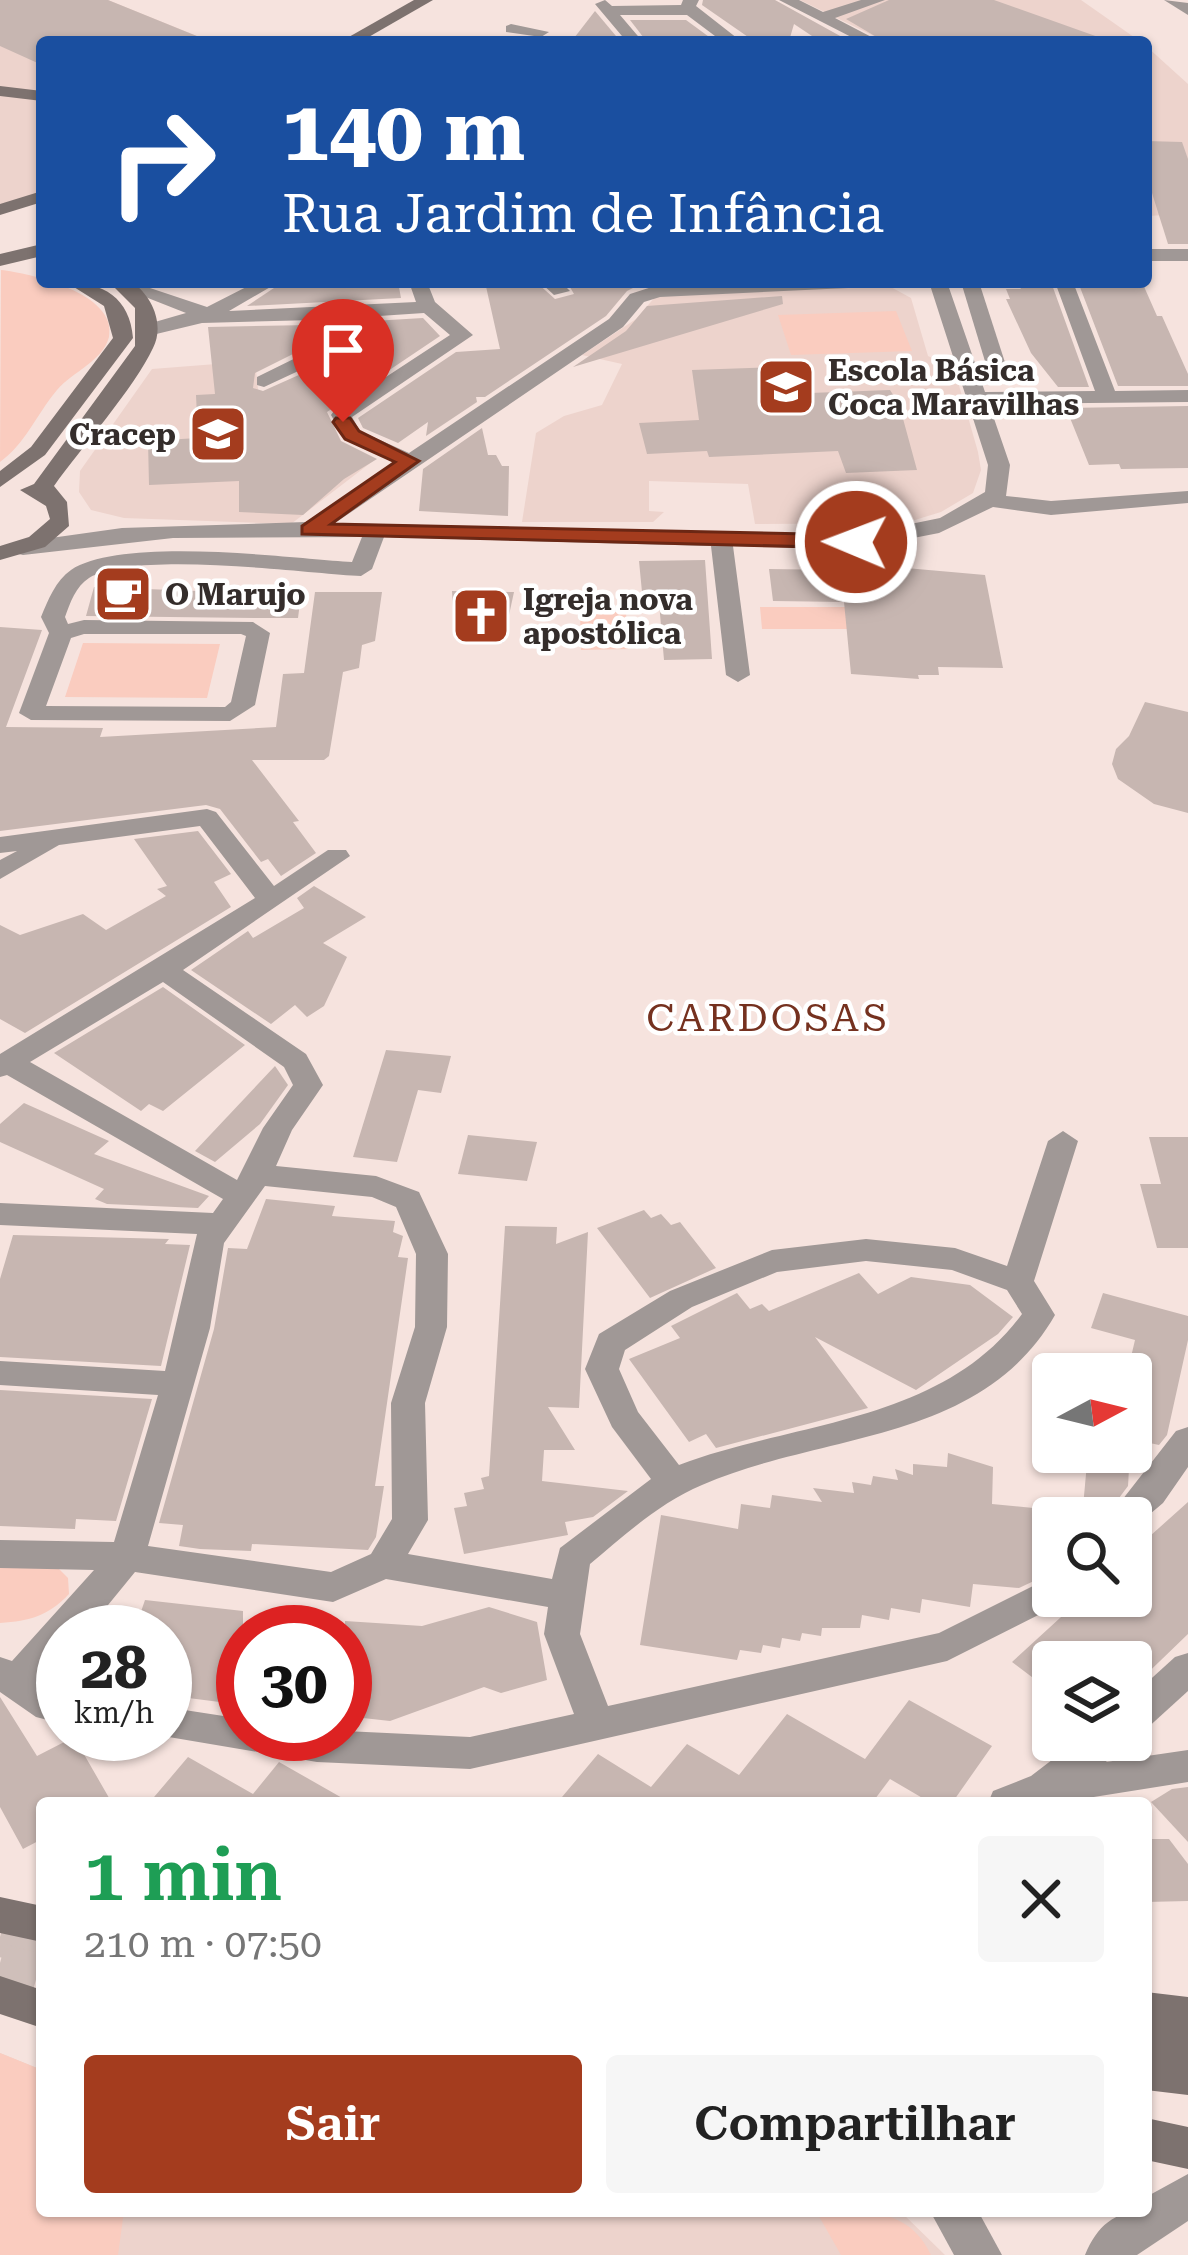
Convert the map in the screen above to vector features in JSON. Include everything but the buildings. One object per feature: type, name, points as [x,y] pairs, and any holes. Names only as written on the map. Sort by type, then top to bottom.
[{"type":"main road","points":[[359,36],[425,0]]},
{"type":"main road","points":[[382,36],[447,0]]},
{"type":"main road","points":[[0,87],[36,91]]},
{"type":"main road","points":[[0,211],[36,198]]},
{"type":"main road","points":[[0,211],[36,214]]},
{"type":"main road","points":[[0,261],[36,252]]},
{"type":"main road","points":[[0,261],[36,268]]},
{"type":"main road","points":[[55,504],[0,484],[38,451],[123,338],[123,316],[110,299],[87,288]]},
{"type":"main road","points":[[8,552],[49,535],[55,504],[44,486],[146,346],[144,302],[127,288]]},
{"type":"main road","points":[[0,1915],[36,1923]]},
{"type":"main road","points":[[0,1995],[36,2007]]},
{"type":"main road","points":[[1152,2012],[1188,2016]]},
{"type":"main road","points":[[1152,2042],[1188,2048]]},
{"type":"main road","points":[[1152,2070],[1188,2074]]},
{"type":"main road","points":[[1152,2141],[1188,2148]]},
{"type":"main road","points":[[1152,2158],[1188,2162]]},
{"type":"street","points":[[597,0],[614,10],[691,5],[727,36]]},
{"type":"street","points":[[787,0],[860,36]]},
{"type":"street","points":[[822,17],[877,0]]},
{"type":"street","points":[[1172,0],[1188,10]]},
{"type":"street","points":[[614,10],[611,16],[629,36]]},
{"type":"street","points":[[511,29],[541,32],[537,36]]},
{"type":"street","points":[[1152,255],[1188,255]]},
{"type":"street","points":[[132,288],[208,314],[258,288]]},
{"type":"street","points":[[409,461],[352,435],[340,415],[463,335],[428,307],[418,288]]},
{"type":"street","points":[[310,530],[616,323],[638,298],[659,288]]},
{"type":"street","points":[[8,552],[68,539],[173,531],[856,542],[969,518],[996,494],[999,465],[940,288]]},
{"type":"street","points":[[972,288],[1000,381]]},
{"type":"street","points":[[1066,288],[1107,397]]},
{"type":"street","points":[[148,330],[172,318],[208,314],[428,307]]},
{"type":"street","points":[[264,381],[330,349],[323,313]]},
{"type":"street","points":[[957,340],[987,339]]},
{"type":"street","points":[[975,398],[1188,396]]},
{"type":"street","points":[[988,500],[1051,508],[1188,497]]},
{"type":"street","points":[[55,504],[108,526],[173,531]]},
{"type":"street","points":[[62,633],[52,617],[63,592],[85,571],[132,560],[361,568],[375,531]]},
{"type":"street","points":[[722,539],[738,675]]},
{"type":"street","points":[[84,627],[245,627],[258,633],[243,705],[230,714],[31,713],[62,633],[84,627]]},
{"type":"street","points":[[0,845],[207,817],[270,899]]},
{"type":"street","points":[[0,871],[56,839]]},
{"type":"street","points":[[4,1065],[164,970],[338,856]]},
{"type":"street","points":[[86,1605],[128,1557],[194,1328],[208,1241],[249,1185],[278,1128],[308,1085],[296,1061],[164,970]]},
{"type":"street","points":[[4,1065],[249,1185],[376,1187],[408,1199],[432,1254],[431,1327],[408,1403],[410,1520],[384,1564]]},
{"type":"street","points":[[1018,1282],[1064,1141]]},
{"type":"street","points":[[0,1214],[221,1224]]},
{"type":"street","points":[[597,1724],[562,1634],[573,1558],[645,1498],[674,1484],[696,1472],[889,1419],[980,1379],[1025,1342],[1039,1315],[1018,1282],[955,1259],[866,1250],[772,1261],[681,1299],[611,1342],[602,1369],[624,1418],[674,1484]]},
{"type":"street","points":[[0,1373],[177,1384]]},
{"type":"street","points":[[1147,1497],[1188,1440]]},
{"type":"street","points":[[0,1554],[128,1557],[333,1587],[384,1564],[567,1596]]},
{"type":"street","points":[[192,1727],[317,1746],[470,1754],[947,1646],[1032,1602]]},
{"type":"street","points":[[36,1654],[7,1677],[36,1697]]},
{"type":"street","points":[[1152,1701],[1188,1668]]},
{"type":"street","points":[[1045,1788],[1079,1761]]},
{"type":"street","points":[[1022,1797],[1045,1788],[1188,1766]]},
{"type":"street","points":[[1107,2255],[1123,2237],[1188,2196]]},
{"type":"street","points":[[956,2217],[980,2255]]},
{"type":"shaded area","points":[[108,0],[197,36],[36,36],[36,197],[0,206],[0,4]]},
{"type":"shaded area","points":[[800,0],[1081,0],[1132,36],[874,36]]},
{"type":"shaded area","points":[[1152,51],[1188,84],[1188,214],[1152,216]]},
{"type":"shaded area","points":[[1,270],[36,277],[36,288],[69,288],[86,297],[100,308],[109,337],[100,353],[57,390],[0,462]]},
{"type":"shaded area","name":"Escola Básica Coca Maravilhas","points":[[893,288],[911,298],[928,356],[954,368],[981,470],[973,493],[941,512],[905,523],[755,524],[748,484],[649,481],[649,511],[664,512],[653,522],[522,522],[536,433],[564,416],[602,405],[622,364],[582,355],[636,319],[656,296]]},
{"type":"shaded area","points":[[896,311],[912,351],[791,355],[778,315]]},
{"type":"shaded area","name":"Cracep","points":[[255,361],[260,408],[373,461],[291,524],[124,518],[91,510],[79,492],[80,471],[152,369]]},
{"type":"shaded area","points":[[760,607],[884,607],[888,629],[762,629]]},
{"type":"shaded area","points":[[580,612],[626,612],[628,649],[581,650]]},
{"type":"shaded area","points":[[83,643],[220,644],[207,698],[65,697]]},
{"type":"shaded area","points":[[0,1564],[59,1569],[68,1578],[69,1594],[57,1605],[36,1605],[36,1617],[0,1623]]},
{"type":"shaded area","points":[[0,2053],[36,2068],[36,2217],[906,2217],[945,2255],[0,2255]]},
{"type":"shaded area","points":[[0,2053],[36,2068],[36,2217],[123,2217],[118,2255],[0,2255]]},
{"type":"shaded area","points":[[819,2217],[888,2217],[910,2227],[931,2255],[841,2255]]},
{"type":"tunnel","points":[[0,1937],[36,1946]]},
{"type":"tunnel","points":[[0,1963],[36,1972]]},
{"type":"place","name":"Escola Básica Coca Maravilhas","points":[[786,387]]},
{"type":"place","name":"Cracep","points":[[218,434]]},
{"type":"place","name":"O Marujo","points":[[123,594]]},
{"type":"place","name":"Igreja nova apostólica","points":[[481,616]]},
{"type":"district","name":"CARDOSAS","points":[[768,1018]]},
{"type":"route","points":[[343,422],[352,435],[409,461],[310,530],[856,542]]}]
